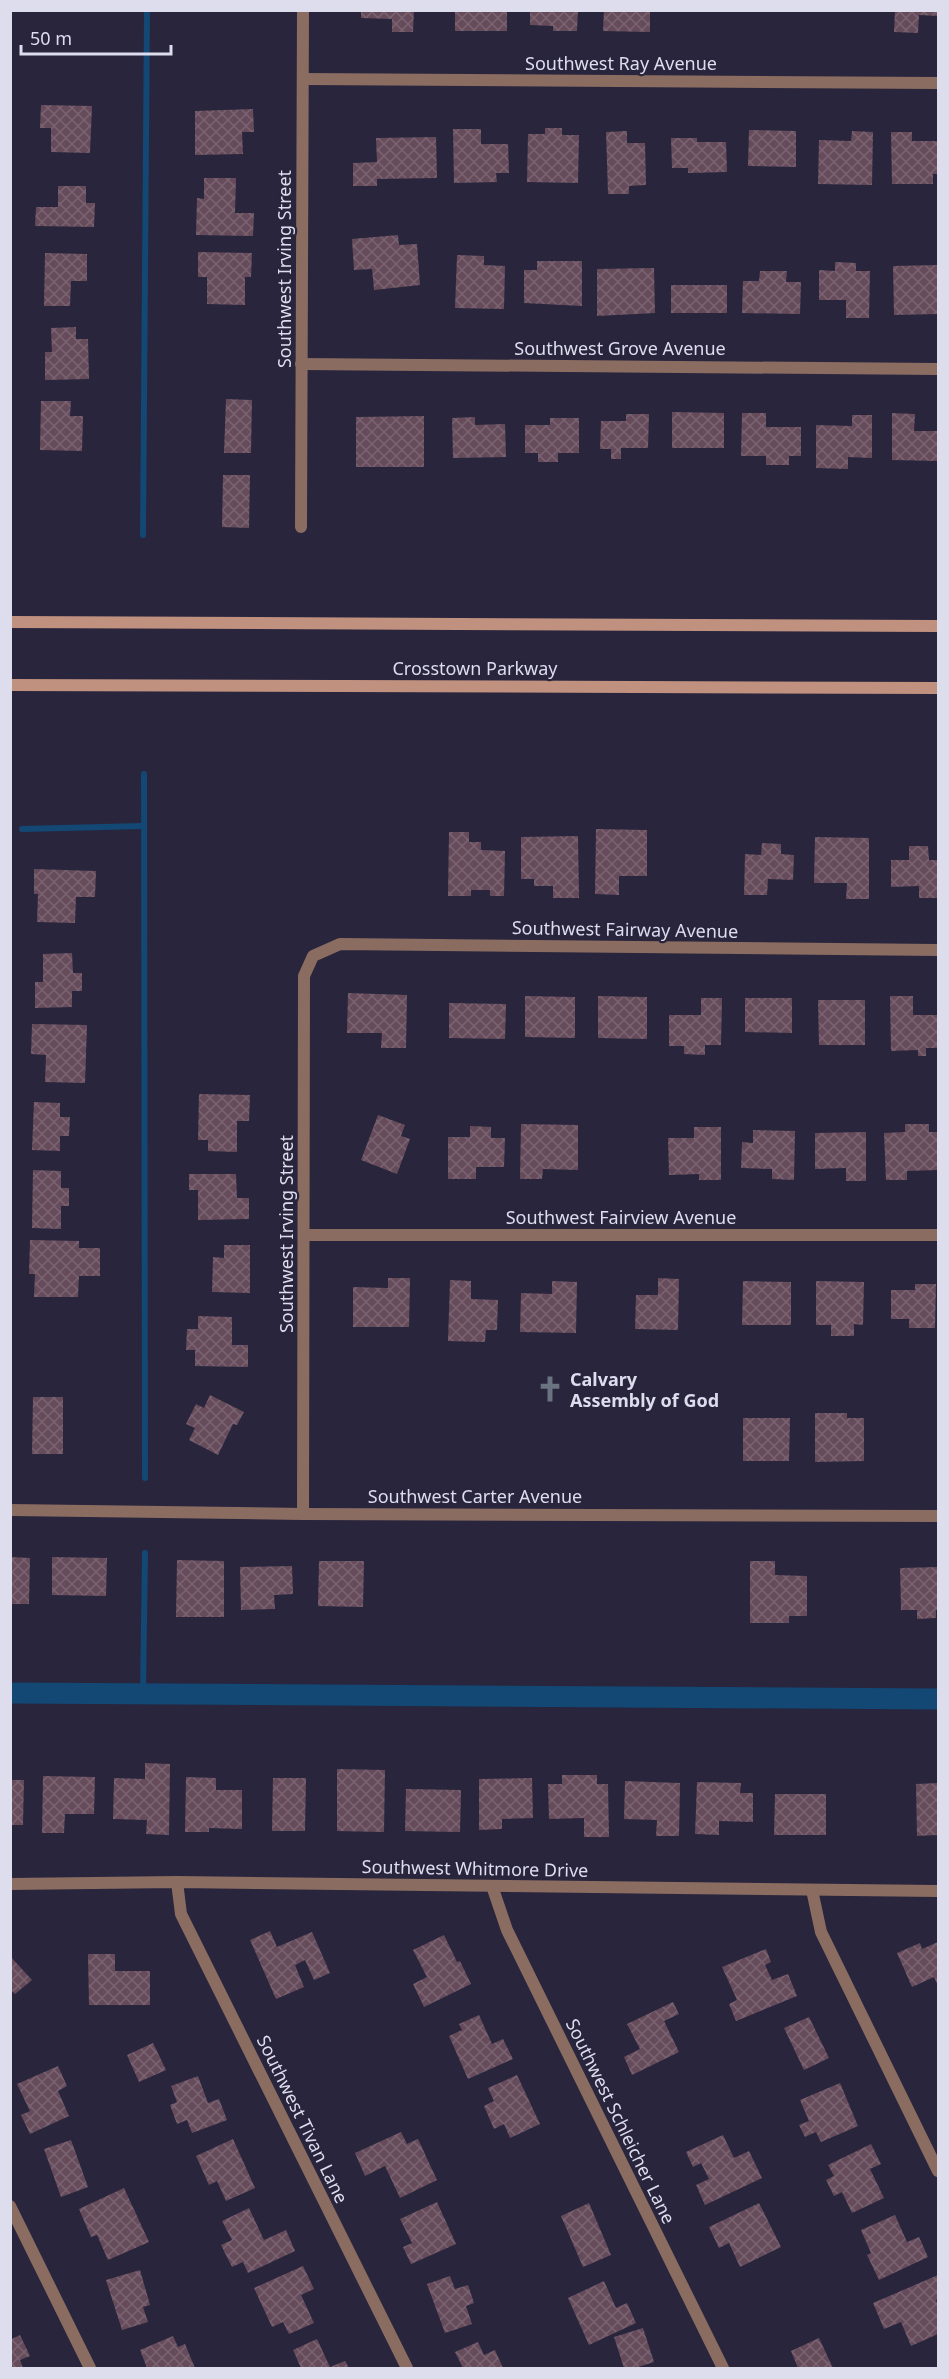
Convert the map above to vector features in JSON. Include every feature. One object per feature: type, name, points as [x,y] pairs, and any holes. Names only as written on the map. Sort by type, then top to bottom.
[{"type":"main road","points":[[10,622],[939,626]]},
{"type":"main road","name":"Crosstown Parkway","points":[[10,684],[939,688]]},
{"type":"street","name":"Southwest Irving Street","points":[[301,527],[303,10]]},
{"type":"street","name":"Southwest Ray Avenue","points":[[303,79],[939,83]]},
{"type":"street","name":"Southwest Grove Avenue","points":[[301,364],[939,369]]},
{"type":"street","name":"Southwest Fairway Avenue","points":[[313,956],[340,944],[939,950]]},
{"type":"street","name":"Southwest Irving Street","points":[[303,1514],[304,976],[313,956]]},
{"type":"street","name":"Southwest Fairview Avenue","points":[[304,1235],[939,1236]]},
{"type":"street","name":"Southwest Carter Avenue","points":[[10,1510],[303,1514],[939,1516]]},
{"type":"street","name":"Southwest Whitmore Drive","points":[[10,1884],[177,1882],[939,1891]]},
{"type":"street","name":"Southwest Tivan Lane","points":[[177,1882],[181,1914],[407,2368]]},
{"type":"street","name":"Southwest Schleicher Lane","points":[[492,1886],[507,1930],[723,2368]]},
{"type":"street","points":[[812,1890],[821,1932],[939,2171]]},
{"type":"street","points":[[10,2206],[90,2368]]},
{"type":"building","points":[[361,10],[414,10],[413,32],[392,32],[392,19],[361,18]]},
{"type":"building","points":[[455,10],[507,10],[507,31],[455,31]]},
{"type":"building","points":[[530,10],[578,10],[577,31],[553,31],[553,26],[530,25]]},
{"type":"building","points":[[604,10],[650,10],[650,32],[603,31]]},
{"type":"building","points":[[895,10],[938,10],[938,16],[919,15],[918,33],[894,32]]},
{"type":"building","points":[[41,105],[92,106],[90,153],[51,152],[51,128],[40,128]]},
{"type":"building","points":[[253,109],[254,132],[242,132],[243,154],[195,155],[195,111]]},
{"type":"building","points":[[545,128],[562,128],[562,135],[579,135],[578,183],[527,182],[528,134],[545,134]]},
{"type":"building","points":[[453,129],[481,129],[481,144],[508,144],[509,173],[496,173],[497,182],[454,183]]},
{"type":"building","points":[[749,130],[796,131],[796,167],[748,166]]},
{"type":"building","points":[[627,131],[627,143],[645,143],[646,185],[629,186],[629,194],[608,194],[606,132]]},
{"type":"building","points":[[852,131],[873,132],[872,185],[818,184],[819,140],[851,141]]},
{"type":"building","points":[[891,132],[912,132],[912,141],[938,141],[938,174],[933,174],[933,184],[892,184]]},
{"type":"building","points":[[436,137],[437,178],[377,179],[377,186],[353,186],[353,163],[377,162],[376,138]]},
{"type":"building","points":[[671,138],[697,138],[697,142],[726,142],[727,172],[688,173],[688,168],[672,168]]},
{"type":"building","points":[[204,178],[236,178],[235,213],[254,213],[253,236],[196,235],[197,198],[204,199]]},
{"type":"building","points":[[58,186],[86,186],[86,203],[95,203],[94,227],[35,226],[36,207],[58,207]]},
{"type":"building","points":[[398,235],[399,245],[417,244],[420,285],[374,290],[372,269],[354,270],[352,239]]},
{"type":"building","points":[[198,252],[252,253],[251,277],[245,277],[245,305],[207,304],[207,277],[198,277]]},
{"type":"building","points":[[45,253],[87,254],[87,281],[71,281],[70,306],[44,306]]},
{"type":"building","points":[[457,255],[484,256],[484,265],[505,266],[504,309],[455,308]]},
{"type":"building","points":[[537,261],[582,261],[582,306],[524,303],[524,270],[537,270]]},
{"type":"building","points":[[835,262],[856,263],[856,271],[870,271],[869,318],[846,318],[846,300],[819,300],[819,270],[835,271]]},
{"type":"building","points":[[938,265],[938,314],[894,315],[893,266]]},
{"type":"building","points":[[654,268],[655,313],[597,316],[597,269]]},
{"type":"building","points":[[760,271],[787,271],[786,282],[801,282],[800,314],[742,313],[743,281],[759,281]]},
{"type":"building","points":[[671,285],[727,285],[727,313],[671,313]]},
{"type":"building","points":[[76,327],[76,339],[88,339],[89,379],[45,380],[45,352],[52,352],[51,328]]},
{"type":"building","points":[[226,399],[252,400],[251,453],[224,453]]},
{"type":"building","points":[[41,401],[71,401],[70,416],[83,416],[82,451],[40,450]]},
{"type":"building","points":[[672,412],[724,413],[724,448],[672,448]]},
{"type":"building","points":[[742,413],[766,413],[766,427],[801,427],[801,456],[789,456],[789,465],[766,465],[766,456],[741,456]]},
{"type":"building","points":[[892,413],[915,414],[914,431],[938,431],[938,461],[892,460]]},
{"type":"building","points":[[626,414],[649,414],[648,448],[621,448],[621,459],[611,459],[611,449],[600,449],[601,421],[626,421]]},
{"type":"building","points":[[852,415],[872,415],[872,458],[848,457],[848,469],[816,468],[816,425],[852,426]]},
{"type":"building","points":[[424,416],[424,467],[356,467],[356,417]]},
{"type":"building","points":[[475,417],[475,425],[505,424],[506,457],[453,458],[452,418]]},
{"type":"building","points":[[550,418],[579,418],[579,453],[558,453],[558,462],[538,462],[538,453],[525,453],[525,425],[550,425]]},
{"type":"building","points":[[223,475],[250,475],[249,528],[222,527]]},
{"type":"building","points":[[596,829],[647,830],[647,876],[619,876],[619,895],[595,894]]},
{"type":"building","points":[[449,832],[469,832],[469,842],[481,842],[481,850],[505,851],[504,896],[490,896],[490,890],[471,890],[471,896],[448,896]]},
{"type":"building","points":[[578,836],[579,898],[553,898],[553,886],[534,886],[534,879],[521,879],[521,837]]},
{"type":"building","points":[[815,837],[869,838],[869,899],[846,899],[847,883],[814,883]]},
{"type":"building","points":[[762,843],[781,844],[781,854],[794,855],[793,880],[768,879],[767,895],[744,895],[745,854],[761,855]]},
{"type":"building","points":[[909,846],[928,846],[929,860],[938,860],[938,898],[919,898],[919,886],[891,887],[891,860],[909,860]]},
{"type":"building","points":[[34,869],[96,871],[95,897],[76,897],[75,923],[37,922],[38,894],[34,894]]},
{"type":"building","points":[[72,953],[73,973],[82,973],[82,991],[72,991],[72,1007],[35,1008],[35,982],[43,982],[43,954]]},
{"type":"building","points":[[348,993],[407,995],[406,1048],[381,1048],[382,1033],[347,1033]]},
{"type":"building","points":[[525,996],[575,997],[575,1038],[525,1037]]},
{"type":"building","points":[[598,996],[647,997],[647,1039],[598,1038]]},
{"type":"building","points":[[890,996],[913,996],[913,1015],[938,1015],[938,1048],[926,1048],[926,1056],[918,1056],[918,1050],[891,1051]]},
{"type":"building","points":[[701,998],[722,998],[721,1045],[705,1045],[705,1055],[684,1054],[684,1046],[669,1046],[669,1015],[701,1015]]},
{"type":"building","points":[[745,998],[792,998],[792,1033],[745,1032]]},
{"type":"building","points":[[818,1000],[865,1000],[865,1045],[819,1045]]},
{"type":"building","points":[[449,1003],[506,1004],[505,1039],[449,1038]]},
{"type":"building","points":[[32,1024],[87,1025],[85,1083],[45,1082],[46,1055],[31,1054]]},
{"type":"building","points":[[199,1094],[250,1095],[249,1121],[237,1121],[237,1152],[208,1151],[208,1140],[198,1140]]},
{"type":"building","points":[[34,1102],[60,1103],[60,1117],[70,1117],[69,1136],[60,1136],[60,1151],[32,1150]]},
{"type":"building","points":[[378,1115],[405,1125],[401,1136],[410,1139],[397,1174],[361,1160]]},
{"type":"building","points":[[521,1124],[578,1125],[578,1170],[543,1169],[542,1179],[520,1179]]},
{"type":"building","points":[[905,1124],[929,1124],[929,1132],[938,1132],[938,1170],[907,1171],[907,1180],[886,1180],[884,1133],[905,1132]]},
{"type":"building","points":[[470,1126],[491,1127],[491,1138],[505,1138],[504,1167],[476,1167],[476,1179],[448,1179],[448,1137],[470,1137]]},
{"type":"building","points":[[694,1127],[721,1127],[721,1180],[699,1180],[699,1174],[669,1175],[668,1138],[694,1138]]},
{"type":"building","points":[[753,1130],[795,1131],[794,1180],[772,1179],[772,1169],[741,1168],[742,1142],[753,1143]]},
{"type":"building","points":[[866,1132],[866,1181],[846,1181],[846,1168],[815,1169],[815,1133]]},
{"type":"building","points":[[33,1170],[61,1171],[61,1188],[69,1188],[69,1206],[61,1206],[61,1229],[32,1228]]},
{"type":"building","points":[[189,1174],[236,1174],[237,1198],[249,1198],[249,1219],[198,1220],[198,1190],[189,1190]]},
{"type":"building","points":[[30,1240],[79,1241],[79,1248],[100,1248],[100,1276],[79,1276],[78,1297],[34,1297],[35,1274],[29,1274]]},
{"type":"building","points":[[224,1245],[250,1245],[250,1293],[212,1292],[213,1257],[224,1258]]},
{"type":"building","points":[[388,1278],[410,1278],[409,1327],[353,1327],[353,1287],[388,1288]]},
{"type":"building","points":[[658,1278],[679,1279],[678,1330],[635,1329],[636,1295],[658,1295]]},
{"type":"building","points":[[450,1280],[471,1281],[471,1299],[498,1300],[497,1330],[486,1330],[485,1342],[448,1341]]},
{"type":"building","points":[[552,1281],[577,1282],[576,1333],[520,1332],[521,1293],[552,1294]]},
{"type":"building","points":[[743,1281],[791,1282],[791,1325],[742,1325]]},
{"type":"building","points":[[816,1281],[864,1282],[863,1325],[854,1324],[854,1336],[831,1336],[831,1325],[816,1325]]},
{"type":"building","points":[[915,1284],[936,1284],[935,1328],[909,1328],[909,1319],[891,1319],[891,1290],[915,1290]]},
{"type":"building","points":[[198,1316],[232,1317],[232,1345],[248,1345],[248,1367],[195,1366],[195,1350],[186,1350],[187,1329],[198,1329]]},
{"type":"building","points":[[210,1395],[244,1412],[237,1425],[233,1424],[218,1455],[189,1440],[195,1428],[186,1424],[196,1404],[204,1408]]},
{"type":"building","points":[[33,1397],[63,1397],[63,1454],[32,1454]]},
{"type":"building","points":[[815,1413],[847,1413],[847,1418],[864,1418],[864,1461],[815,1462]]},
{"type":"building","points":[[743,1418],[790,1418],[789,1461],[743,1461]]},
{"type":"building","points":[[10,1557],[30,1558],[29,1604],[10,1604]]},
{"type":"building","points":[[52,1557],[107,1558],[106,1596],[52,1595]]},
{"type":"building","points":[[177,1560],[224,1561],[224,1617],[176,1617]]},
{"type":"building","points":[[319,1561],[364,1561],[363,1607],[318,1606]]},
{"type":"building","points":[[750,1561],[775,1561],[775,1575],[807,1576],[807,1616],[789,1616],[789,1623],[750,1623]]},
{"type":"building","points":[[292,1566],[293,1594],[274,1595],[275,1609],[241,1610],[240,1567]]},
{"type":"building","points":[[938,1567],[936,1618],[917,1619],[917,1610],[901,1610],[900,1568]]},
{"type":"building","points":[[145,1763],[170,1764],[169,1835],[146,1834],[147,1820],[113,1819],[114,1778],[145,1779]]},
{"type":"building","points":[[337,1769],[385,1770],[384,1832],[337,1831]]},
{"type":"building","points":[[562,1775],[597,1775],[597,1784],[608,1784],[609,1837],[584,1837],[584,1818],[549,1819],[548,1784],[562,1784]]},
{"type":"building","points":[[43,1776],[95,1777],[94,1814],[65,1814],[64,1833],[42,1833]]},
{"type":"building","points":[[186,1777],[216,1778],[216,1790],[242,1790],[242,1829],[209,1828],[209,1832],[185,1832]]},
{"type":"building","points":[[273,1778],[306,1778],[305,1831],[272,1831]]},
{"type":"building","points":[[532,1778],[533,1818],[502,1819],[502,1829],[479,1830],[479,1779]]},
{"type":"building","points":[[10,1780],[24,1780],[23,1825],[10,1825]]},
{"type":"building","points":[[625,1781],[680,1783],[679,1836],[656,1836],[657,1820],[624,1819]]},
{"type":"building","points":[[697,1782],[741,1783],[740,1793],[753,1793],[753,1822],[719,1821],[719,1835],[695,1834]]},
{"type":"building","points":[[938,1783],[938,1835],[917,1836],[916,1784]]},
{"type":"building","points":[[406,1789],[461,1790],[460,1832],[405,1831]]},
{"type":"building","points":[[775,1794],[826,1794],[826,1835],[774,1835]]},
{"type":"building","points":[[270,1931],[277,1947],[312,1932],[330,1973],[314,1980],[305,1960],[295,1965],[304,1987],[276,1999],[250,1940]]},
{"type":"building","points":[[444,1935],[471,1984],[424,2007],[413,1984],[427,1977],[413,1950]]},
{"type":"building","points":[[938,1942],[938,1986],[934,1977],[912,1987],[897,1953],[920,1943],[922,1949]]},
{"type":"building","points":[[766,1949],[771,1962],[765,1965],[772,1980],[788,1974],[797,1996],[736,2021],[729,2004],[737,2000],[722,1967]]},
{"type":"building","points":[[88,1954],[115,1954],[115,1971],[150,1971],[150,2005],[89,2005]]},
{"type":"building","points":[[10,1956],[32,1980],[15,1994],[10,1989]]},
{"type":"building","points":[[673,2002],[679,2014],[664,2021],[679,2052],[632,2075],[624,2057],[640,2049],[627,2024]]},
{"type":"building","points":[[479,2015],[492,2044],[503,2039],[513,2059],[468,2079],[449,2036],[462,2030],[459,2024]]},
{"type":"building","points":[[809,2017],[829,2058],[804,2070],[784,2028]]},
{"type":"building","points":[[153,2043],[166,2070],[139,2082],[127,2055]]},
{"type":"building","points":[[58,2066],[67,2086],[58,2091],[69,2116],[30,2134],[21,2115],[30,2111],[17,2084]]},
{"type":"building","points":[[517,2075],[540,2124],[510,2138],[504,2124],[494,2129],[484,2106],[494,2101],[488,2088]]},
{"type":"building","points":[[198,2076],[208,2103],[219,2099],[227,2120],[192,2133],[187,2120],[177,2124],[170,2105],[177,2102],[171,2086]]},
{"type":"building","points":[[840,2083],[858,2126],[821,2142],[816,2132],[805,2137],[799,2125],[809,2121],[800,2100]]},
{"type":"building","points":[[401,2132],[407,2144],[418,2139],[437,2180],[400,2198],[385,2166],[365,2176],[355,2153]]},
{"type":"building","points":[[723,2135],[734,2158],[749,2151],[762,2178],[705,2205],[696,2185],[709,2179],[701,2163],[693,2167],[686,2152]]},
{"type":"building","points":[[233,2139],[255,2188],[226,2201],[217,2181],[209,2185],[196,2156]]},
{"type":"building","points":[[71,2140],[88,2187],[61,2197],[44,2149]]},
{"type":"building","points":[[871,2144],[881,2164],[870,2169],[884,2198],[852,2213],[842,2192],[834,2196],[826,2180],[834,2176],[828,2165]]},
{"type":"building","points":[[124,2188],[149,2242],[108,2260],[97,2235],[91,2237],[79,2209]]},
{"type":"building","points":[[437,2202],[456,2244],[411,2264],[403,2247],[412,2243],[400,2219]]},
{"type":"building","points":[[589,2203],[611,2255],[583,2267],[561,2216]]},
{"type":"building","points":[[759,2203],[781,2247],[740,2267],[729,2243],[719,2248],[709,2227]]},
{"type":"building","points":[[249,2208],[264,2240],[286,2230],[295,2251],[248,2273],[243,2262],[232,2267],[221,2245],[232,2240],[222,2221]]},
{"type":"building","points":[[895,2215],[907,2242],[919,2237],[928,2257],[879,2280],[867,2255],[871,2253],[861,2230]]},
{"type":"building","points":[[303,2266],[314,2289],[301,2295],[314,2323],[289,2334],[283,2322],[272,2327],[254,2288]]},
{"type":"building","points":[[140,2270],[150,2305],[143,2307],[148,2322],[122,2330],[106,2280]]},
{"type":"building","points":[[938,2275],[938,2299],[936,2300],[938,2334],[911,2346],[901,2322],[884,2329],[873,2303]]},
{"type":"building","points":[[450,2276],[455,2289],[468,2285],[474,2303],[466,2306],[472,2324],[445,2333],[427,2284]]},
{"type":"building","points":[[604,2281],[616,2308],[627,2303],[636,2323],[589,2345],[568,2298]]},
{"type":"building","points":[[643,2328],[654,2362],[635,2368],[624,2368],[614,2337]]},
{"type":"building","points":[[20,2335],[30,2356],[20,2360],[23,2368],[10,2368],[10,2340]]},
{"type":"building","points":[[173,2336],[178,2347],[185,2344],[195,2368],[147,2368],[140,2350]]},
{"type":"building","points":[[819,2338],[833,2368],[798,2368],[791,2351]]},
{"type":"building","points":[[317,2339],[330,2367],[345,2361],[349,2368],[301,2368],[293,2350]]},
{"type":"building","points":[[478,2342],[484,2355],[495,2350],[503,2368],[463,2368],[455,2352]]},
{"type":"waterway","points":[[143,535],[147,10]]},
{"type":"waterway","points":[[144,774],[145,1478]]},
{"type":"waterway","points":[[22,829],[143,826]]},
{"type":"waterway","points":[[143,1694],[145,1553]]},
{"type":"waterway","points":[[10,1693],[938,1699]]},
{"type":"place","name":"Calvary Assembly of God","points":[[550,1389]]}]
